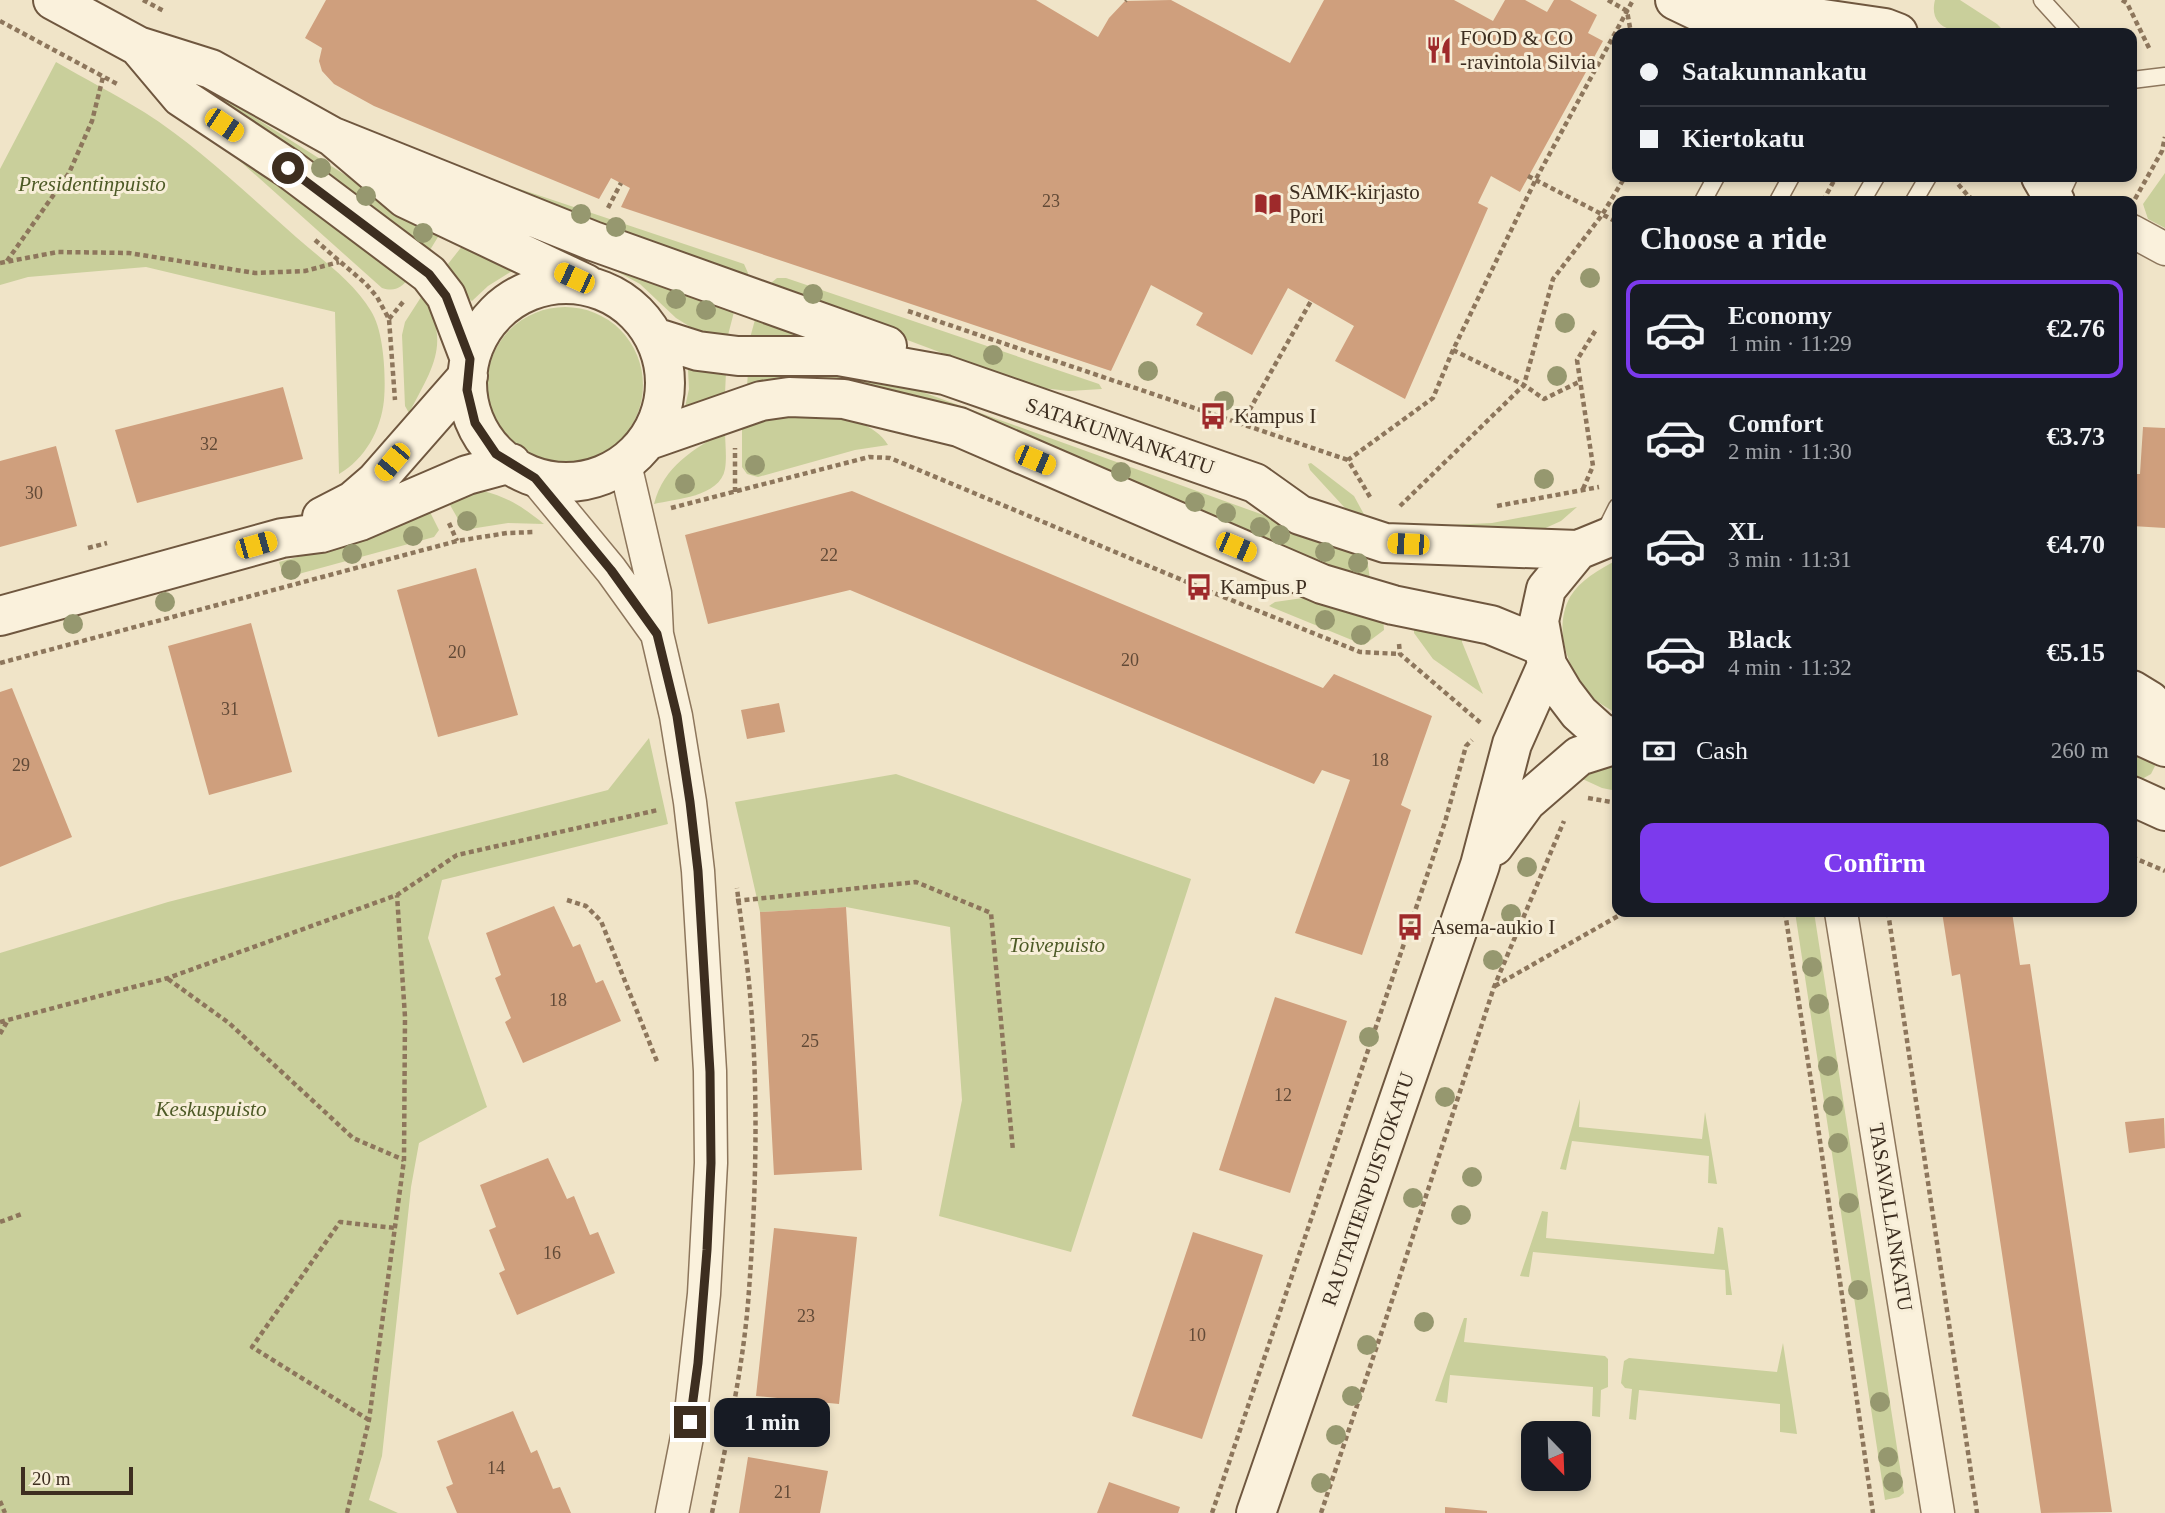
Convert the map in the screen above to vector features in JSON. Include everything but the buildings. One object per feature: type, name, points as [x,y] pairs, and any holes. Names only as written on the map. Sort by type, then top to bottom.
[{"type":"main road","points":[[53,0],[138,46],[211,69],[333,137],[593,241],[927,360],[944,375]]},
{"type":"main road","points":[[1701,11],[1755,12],[1885,28]]},
{"type":"main road","points":[[138,46],[181,97],[288,168],[429,274],[446,296],[469,367]]},
{"type":"main road","points":[[333,137],[405,198],[622,301],[642,319],[654,337],[664,362],[664,402],[637,452]]},
{"type":"main road","points":[[596,289],[562,284],[527,292],[499,310],[480,335],[469,367],[467,390],[475,423],[496,454],[523,470],[569,483],[603,476],[637,452],[761,401],[789,397],[844,399],[959,427],[1322,584],[1393,605],[1491,625],[1544,655]]},
{"type":"main road","name":"SATAKUNNANKATU","points":[[654,337],[698,351],[738,356],[839,356],[944,375],[1255,484],[1300,515],[1384,532],[1603,533]]},
{"type":"main road","points":[[282,538],[353,500],[375,482],[469,367]]},
{"type":"main road","points":[[0,616],[282,538],[321,533],[360,521],[467,475],[523,470]]},
{"type":"main road","points":[[1603,533],[1546,589],[1539,621],[1544,655],[1563,692],[1579,713],[1612,739]]},
{"type":"main road","name":"RAUTATIENPUISTOKATU","points":[[1256,1513],[1480,865],[1498,735],[1544,655]]},
{"type":"main road","points":[[2137,693],[2150,701],[2165,718]]},
{"type":"main road","points":[[2137,734],[2165,747]]},
{"type":"main road","name":"RAUTATIENPUISTOKATU","points":[[1480,865],[1526,802],[1565,785],[1579,756],[1612,744]]},
{"type":"main road","points":[[2137,798],[2165,811]]},
{"type":"street","points":[[2137,234],[2165,248]]},
{"type":"street","points":[[637,452],[637,516],[655,593],[657,634],[677,716],[690,802],[700,904],[710,1072],[711,1163],[698,1363],[690,1422],[672,1513]]},
{"type":"street","points":[[523,470],[611,570],[657,634]]},
{"type":"street","name":"TASAVALLANKATU","points":[[1843,917],[1938,1513]]},
{"type":"lane","points":[[2042,0],[2067,28]]},
{"type":"lane","points":[[2137,79],[2162,75]]},
{"type":"path","points":[[143,0],[167,13]]},
{"type":"path","points":[[1608,0],[1628,11]]},
{"type":"path","points":[[1619,28],[1633,0]]},
{"type":"path","points":[[2125,1],[2162,75]]},
{"type":"path","points":[[1628,11],[1630,28]]},
{"type":"path","points":[[1348,460],[1433,398],[1453,350],[1536,179],[1612,40]]},
{"type":"path","points":[[7,262],[69,173],[92,121],[103,77]]},
{"type":"path","points":[[2137,197],[2162,151],[2165,137]]},
{"type":"path","points":[[1528,176],[1612,220]]},
{"type":"path","points":[[1959,182],[1968,196]]},
{"type":"path","points":[[608,209],[621,183]]},
{"type":"path","points":[[907,311],[1348,460],[1384,532],[1524,385],[1553,279],[1612,198]]},
{"type":"path","points":[[596,205],[621,214]]},
{"type":"path","points":[[0,263],[58,252],[129,253],[255,273],[305,271],[340,262]]},
{"type":"path","points":[[1241,425],[1311,301]]},
{"type":"path","points":[[1583,489],[1593,466],[1577,360],[1597,328]]},
{"type":"path","points":[[1453,350],[1524,385],[1544,399],[1579,382]]},
{"type":"path","points":[[637,516],[869,457],[890,458],[1360,652],[1400,654],[1498,735]]},
{"type":"path","points":[[1485,508],[1606,486]]},
{"type":"path","points":[[0,663],[457,541],[507,533],[577,530]]},
{"type":"path","points":[[87,549],[110,543]]},
{"type":"path","points":[[1393,605],[1400,654]]},
{"type":"path","points":[[1212,1513],[1445,822],[1466,746],[1498,735]]},
{"type":"path","points":[[1321,1513],[1494,987],[1565,785],[1612,801]]},
{"type":"path","points":[[0,1022],[168,978],[397,895],[457,855],[690,802]]},
{"type":"path","points":[[2137,859],[2165,871]]},
{"type":"path","points":[[700,904],[916,882],[991,913],[1013,1152]]},
{"type":"path","points":[[347,1513],[369,1420],[404,1160],[405,1017],[397,895]]},
{"type":"path","points":[[567,900],[586,906],[601,921],[658,1064]]},
{"type":"path","points":[[1494,987],[1616,917]]},
{"type":"path","points":[[1786,917],[1873,1513]]},
{"type":"path","points":[[1889,917],[1978,1513]]},
{"type":"path","points":[[168,978],[229,1023],[353,1138],[404,1160]]},
{"type":"path","points":[[0,1034],[8,1019]]},
{"type":"path","points":[[0,1222],[22,1214]]},
{"type":"path","points":[[369,1420],[252,1347],[340,1222],[395,1228]]},
{"type":"path","points":[[0,1501],[5,1513]]},
{"type":"green space","points":[[1935,0],[1960,0],[2001,28],[1947,28],[1938,22],[1934,13]]},
{"type":"green space","name":"Presidentinpuisto","points":[[56,62],[144,112],[184,140],[336,271],[364,300],[379,330],[384,367],[384,400],[370,443],[348,468],[339,474],[335,312],[146,267],[28,277],[0,285],[0,169]]},
{"type":"green space","points":[[188,75],[413,218],[441,232],[430,250],[401,228],[240,123],[192,85]]},
{"type":"green space","points":[[222,140],[409,278],[397,288],[382,288],[222,145]]},
{"type":"green space","points":[[2165,173],[2165,228],[2148,219],[2143,204]]},
{"type":"green space","points":[[511,186],[744,264],[748,273],[746,282],[504,190]]},
{"type":"green space","points":[[483,217],[735,308],[727,339],[697,331],[676,318],[640,284],[618,272]]},
{"type":"green space","points":[[463,245],[511,268],[512,271],[488,286],[472,301],[448,264]]},
{"type":"green space","points":[[777,278],[786,278],[1099,384],[1102,389],[1069,391],[1033,387],[766,287]]},
{"type":"green space","points":[[423,294],[436,327],[436,355],[409,413],[405,406],[402,335],[405,322]]},
{"type":"green space","points":[[565,307],[595,313],[620,330],[637,355],[643,385],[637,415],[620,440],[595,457],[565,463],[535,457],[510,440],[493,415],[487,385],[493,355],[510,330],[535,313]]},
{"type":"green space","points":[[756,316],[808,337],[791,335],[750,338]]},
{"type":"green space","points":[[802,367],[900,384],[1366,552],[1371,586],[918,399],[863,383],[835,379],[791,380],[747,388],[748,370]]},
{"type":"green space","points":[[690,368],[726,372],[725,394],[685,407]]},
{"type":"green space","points":[[822,411],[867,426],[888,445],[855,450],[758,477],[747,474],[742,467],[742,420]]},
{"type":"green space","points":[[725,430],[725,469],[715,486],[695,495],[654,504],[672,469],[691,452]]},
{"type":"green space","points":[[1311,463],[1354,496],[1366,518],[1356,520],[1310,470],[1308,464]]},
{"type":"green space","points":[[483,491],[515,504],[544,524],[508,523],[470,529],[462,526],[446,498]]},
{"type":"green space","points":[[427,506],[439,530],[434,537],[284,578],[279,562],[347,544]]},
{"type":"green space","points":[[1577,507],[1561,521],[1539,531],[1406,527],[1492,523]]},
{"type":"green space","points":[[1612,563],[1612,711],[1588,692],[1572,667],[1563,639],[1565,611],[1570,597],[1579,585]]},
{"type":"green space","points":[[1310,597],[1383,617],[1384,630],[1364,645],[1269,606],[1275,602]]},
{"type":"green space","points":[[1414,624],[1462,632],[1462,642],[1483,694],[1433,659],[1414,633]]},
{"type":"green space","name":"Keskuspuisto","points":[[649,738],[668,824],[442,880],[428,938],[487,1107],[419,1143],[411,1187],[382,1456],[369,1500],[398,1513],[0,1513],[0,953],[168,902],[608,790]]},
{"type":"green space","points":[[2137,753],[2152,759],[2155,766],[2151,774],[2142,779],[2137,776]]},
{"type":"green space","points":[[1612,765],[1612,790],[1602,788],[1576,776]]},
{"type":"green space","name":"Toivepuisto","points":[[896,774],[1191,879],[1071,1252],[939,1216],[962,1100],[950,927],[846,907],[760,912],[735,802]]},
{"type":"green space","points":[[1796,917],[1815,917],[1904,1493],[1885,1500]]},
{"type":"green space","points":[[1580,1099],[1579,1127],[1702,1139],[1705,1112],[1717,1184],[1708,1183],[1709,1156],[1572,1141],[1566,1170],[1560,1169]]},
{"type":"green space","points":[[1542,1211],[1548,1212],[1546,1238],[1714,1254],[1718,1227],[1723,1228],[1732,1295],[1726,1295],[1725,1270],[1533,1252],[1529,1277],[1520,1276]]},
{"type":"green space","points":[[1464,1318],[1467,1318],[1464,1342],[1605,1356],[1608,1359],[1608,1387],[1601,1390],[1600,1417],[1592,1416],[1593,1387],[1450,1375],[1447,1403],[1435,1401]]},
{"type":"green space","points":[[1783,1343],[1797,1434],[1780,1432],[1780,1404],[1639,1390],[1636,1420],[1629,1419],[1632,1389],[1625,1388],[1621,1383],[1624,1361],[1629,1358],[1777,1372]]},
{"type":"place","name":"FOOD & CO -ravintola Silvia","points":[[1439,50]]},
{"type":"place","name":"SAMK-kirjasto Pori","points":[[1268,204]]},
{"type":"place","name":"Kampus I","points":[[1213,416]]},
{"type":"place","name":"Kampus P","points":[[1199,587]]},
{"type":"place","name":"Asema-aukio I","points":[[1410,927]]},
{"type":"route","points":[[288,168],[429,274],[446,296],[470,359],[467,390],[475,423],[496,454],[535,478],[611,570],[657,634],[677,716],[690,802],[699,888],[710,1072],[711,1163],[707,1250],[698,1363],[690,1422]]}]
